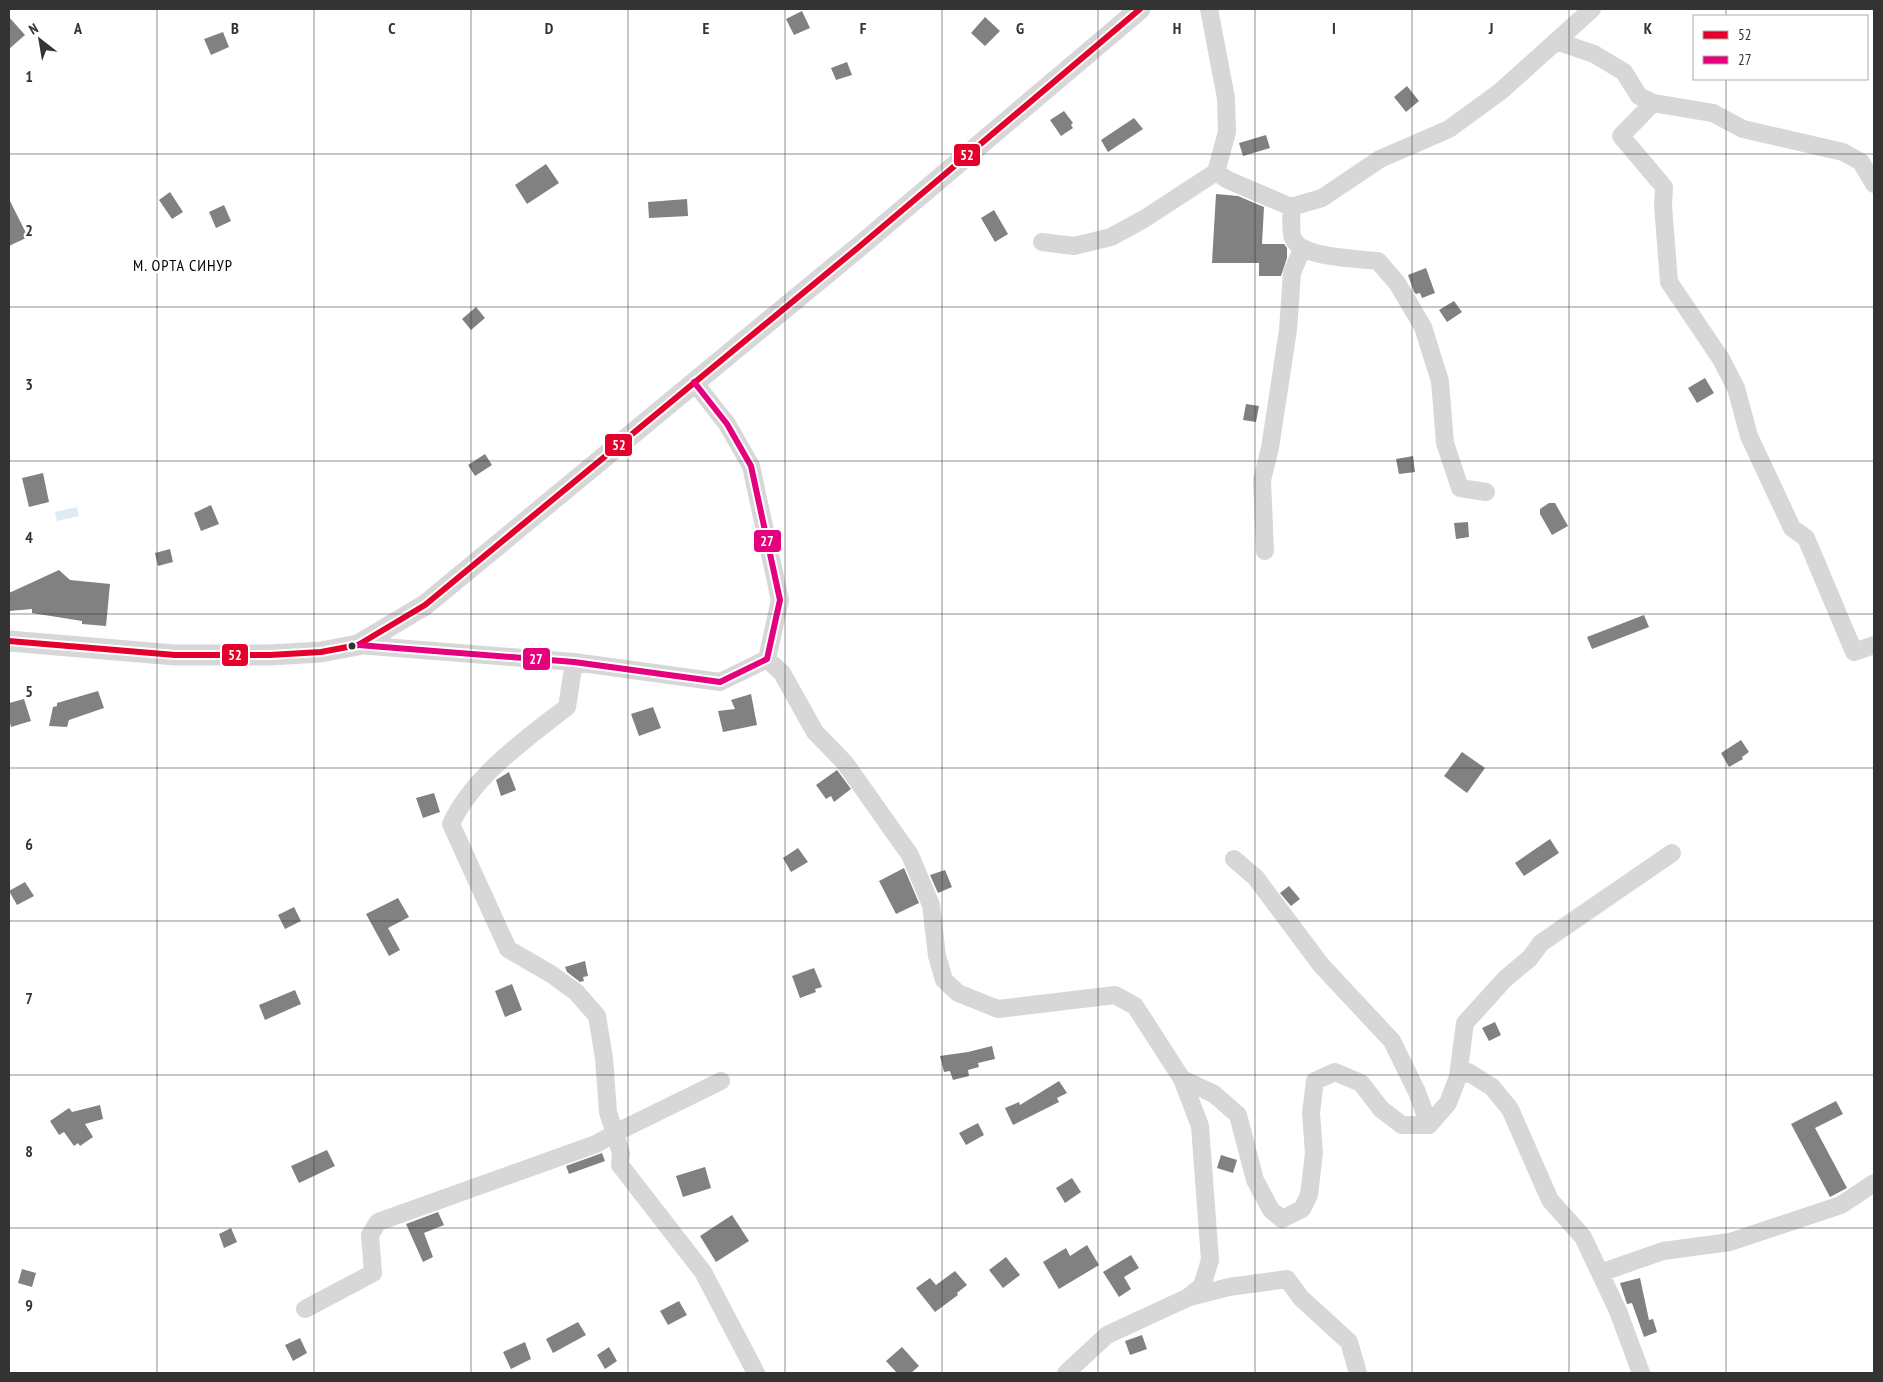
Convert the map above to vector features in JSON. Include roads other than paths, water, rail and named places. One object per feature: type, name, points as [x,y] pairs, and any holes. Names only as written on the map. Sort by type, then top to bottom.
[{"type":"street","points":[[358,645],[425,605],[860,246],[1140,9]]},
{"type":"street","points":[[1042,242],[1074,246],[1111,237],[1144,219],[1216,172],[1227,132],[1226,98],[1209,9]]},
{"type":"street","points":[[1216,172],[1228,180],[1291,207],[1322,198],[1380,159],[1449,128],[1501,91],[1592,9]]},
{"type":"street","points":[[1556,41],[1594,54],[1624,72],[1639,96],[1653,103],[1714,113],[1743,129],[1843,152],[1861,162],[1874,184]]},
{"type":"street","points":[[1653,103],[1620,136],[1664,187],[1663,205],[1670,282],[1721,359],[1736,388],[1749,436],[1792,528],[1806,538],[1854,652],[1874,645]]},
{"type":"street","points":[[1291,207],[1293,239],[1302,249],[1317,254],[1378,261],[1397,283],[1423,327],[1440,381],[1445,443],[1460,488],[1486,492]]},
{"type":"street","points":[[1265,551],[1262,480],[1270,448],[1288,330],[1292,273],[1302,249]]},
{"type":"street","points":[[694,382],[727,424],[751,466],[780,600],[767,659]]},
{"type":"street","points":[[9,641],[175,655],[304,653],[321,652],[358,645],[574,662],[720,682],[767,659]]},
{"type":"street","points":[[767,659],[782,673],[815,732],[845,763],[910,855],[931,905],[937,956],[944,980],[958,993],[998,1008],[1115,995],[1135,1006],[1182,1079],[1200,1126],[1210,1260],[1202,1286],[1188,1298]]},
{"type":"street","points":[[574,662],[567,707],[498,762],[458,808],[451,824],[508,949],[551,974],[576,992],[597,1016],[604,1058],[608,1112],[621,1153],[620,1165],[703,1272],[756,1373]]},
{"type":"street","points":[[1182,1079],[1214,1094],[1238,1115],[1256,1180],[1271,1210],[1282,1219],[1302,1209],[1308,1195],[1314,1152],[1312,1113],[1315,1081],[1335,1072],[1361,1083],[1381,1108],[1402,1125],[1429,1125],[1448,1103],[1458,1077],[1465,1023],[1505,979],[1530,958],[1541,943],[1672,853]]},
{"type":"street","points":[[1234,859],[1256,878],[1321,965],[1392,1040],[1417,1092],[1429,1125]]},
{"type":"street","points":[[1458,1077],[1468,1072],[1492,1087],[1510,1109],[1550,1200],[1583,1237],[1618,1311],[1641,1373]]},
{"type":"street","points":[[305,1309],[373,1274],[370,1235],[378,1222],[596,1144],[721,1081]]},
{"type":"street","points":[[1600,1273],[1663,1251],[1730,1242],[1841,1205],[1874,1183]]},
{"type":"street","points":[[1066,1373],[1106,1335],[1188,1298],[1229,1287],[1287,1279],[1301,1298],[1349,1342],[1358,1373]]},
{"type":"district","name":"М. ОРТА СИНУР","points":[[183,265]]}]
